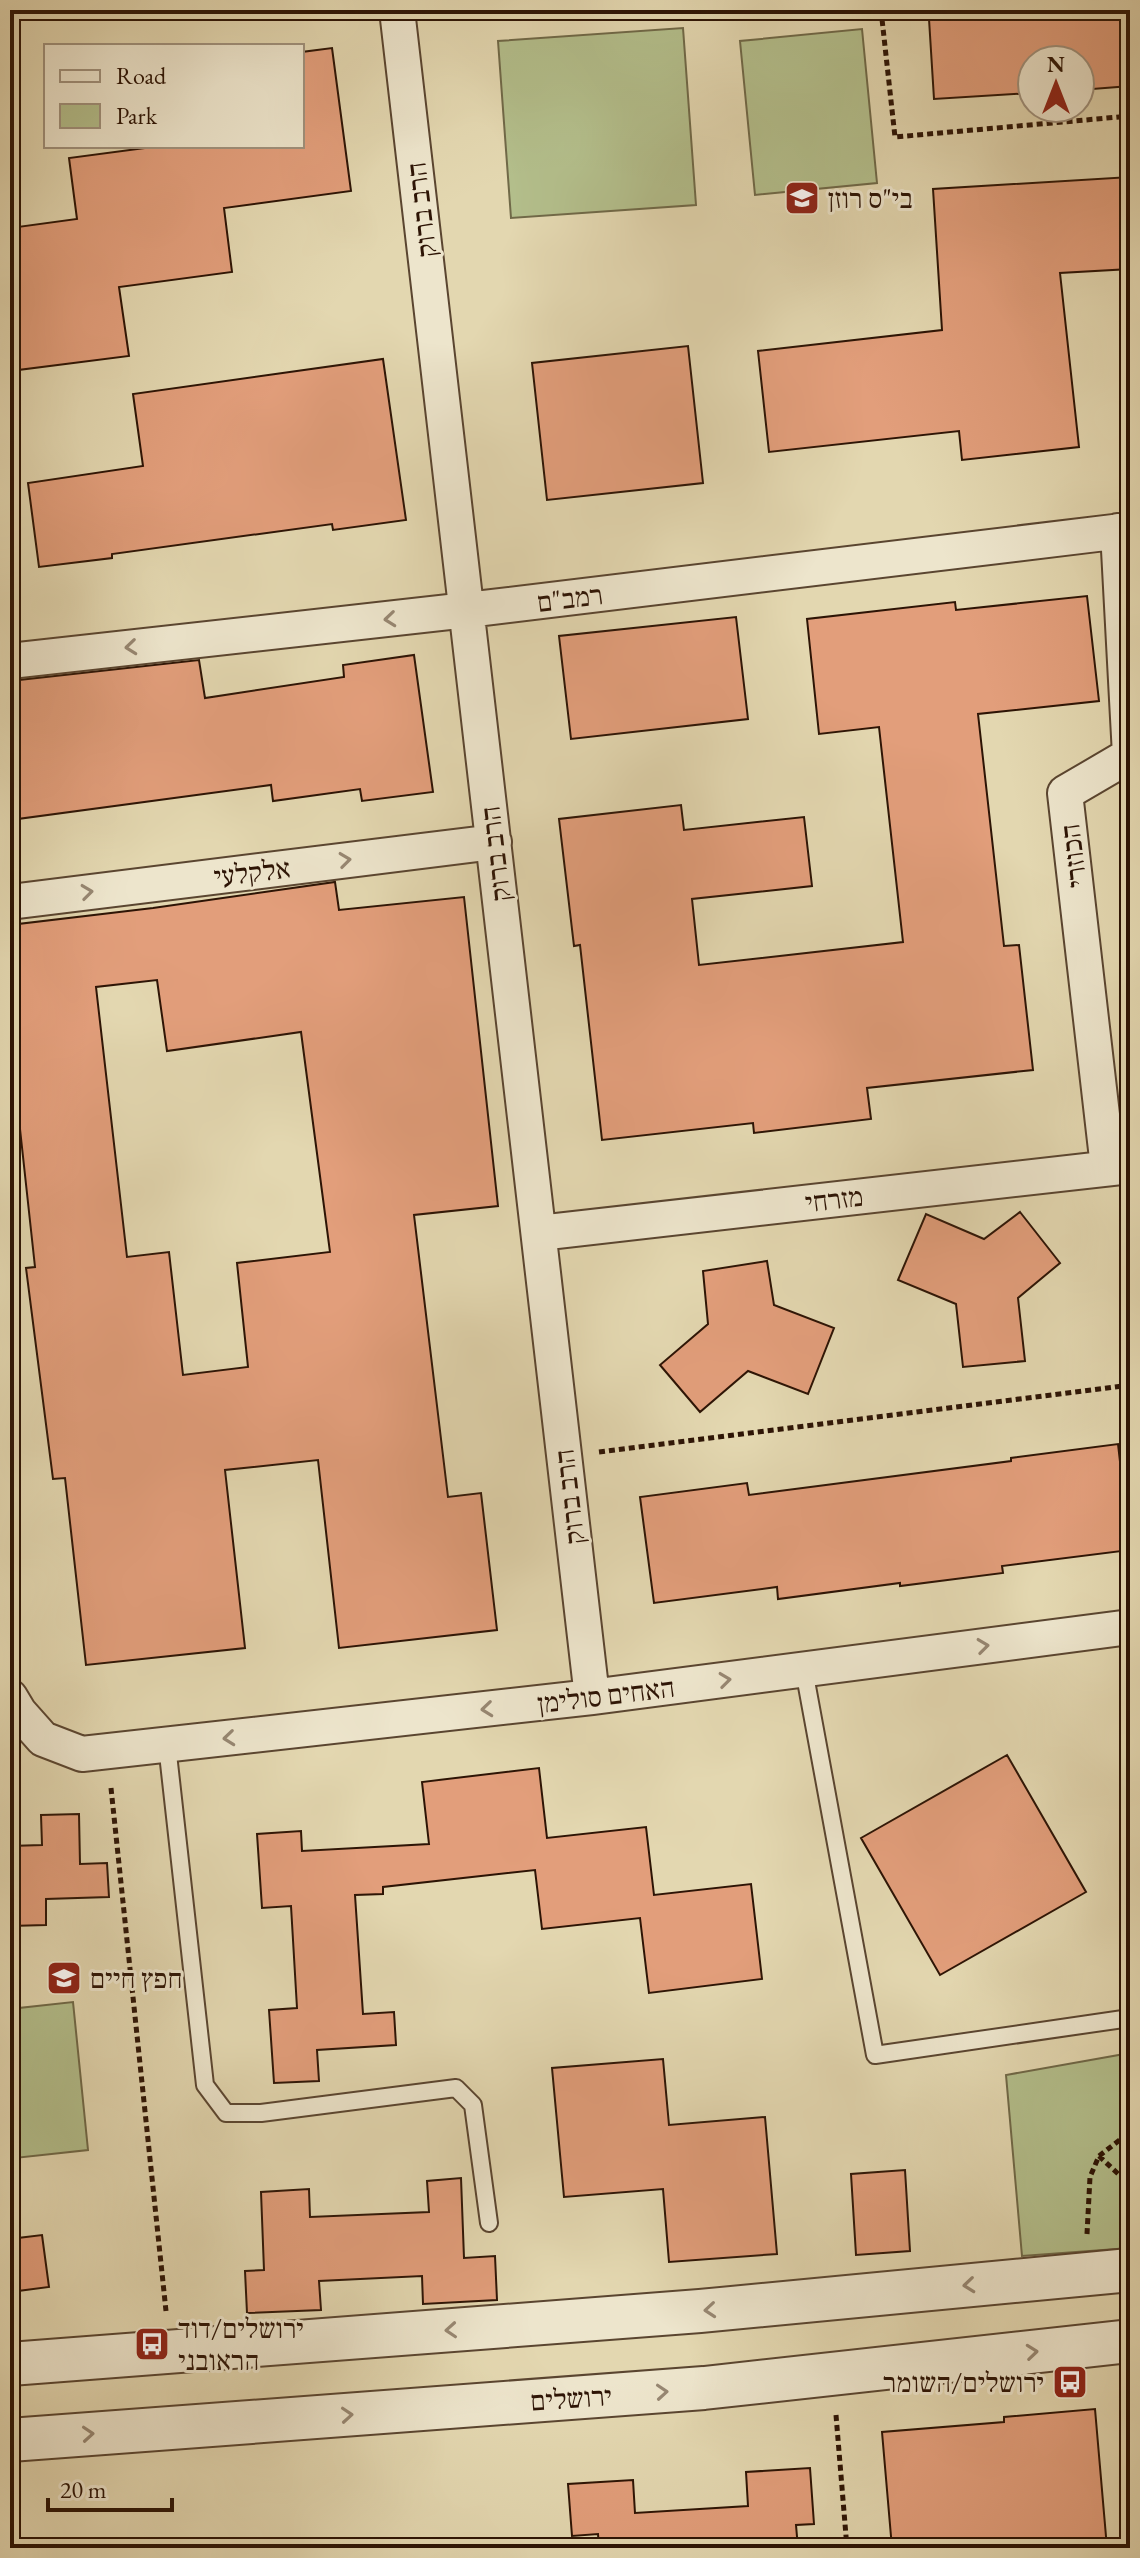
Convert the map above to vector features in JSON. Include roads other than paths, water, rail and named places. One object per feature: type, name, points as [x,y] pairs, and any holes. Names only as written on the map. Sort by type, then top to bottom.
[{"type":"street","name":"הרב ברוק","points":[[397,10],[592,1697]]},
{"type":"street","name":"רמב\"ם","points":[[10,661],[1124,531]]},
{"type":"street","name":"הכוזרי","points":[[1119,1166],[1065,793],[1130,755],[1124,531]]},
{"type":"street","name":"אלקלעי","points":[[10,902],[494,842]]},
{"type":"street","name":"מזרחי","points":[[539,1233],[1119,1166]]},
{"type":"street","name":"האחים סולימן","points":[[10,1697],[43,1739],[94,1753],[592,1697],[1130,1627]]},
{"type":"street","points":[[10,2364],[700,2311],[1130,2270]]},
{"type":"street","name":"ירושלים","points":[[10,2440],[704,2388],[1130,2341]]},
{"type":"lane","points":[[804,1670],[875,2055],[1130,2018]]},
{"type":"lane","points":[[167,1745],[205,2085],[226,2113],[261,2113],[456,2088],[473,2105],[489,2223]]},
{"type":"place","name":"בי\"ס רוזן","points":[[802,198]]},
{"type":"place","name":"חפץ חיים","points":[[64,1978]]},
{"type":"place","name":"ירושלים/דוד הראובני","points":[[152,2344]]},
{"type":"place","name":"ירושלים/השומר","points":[[1070,2382]]}]
